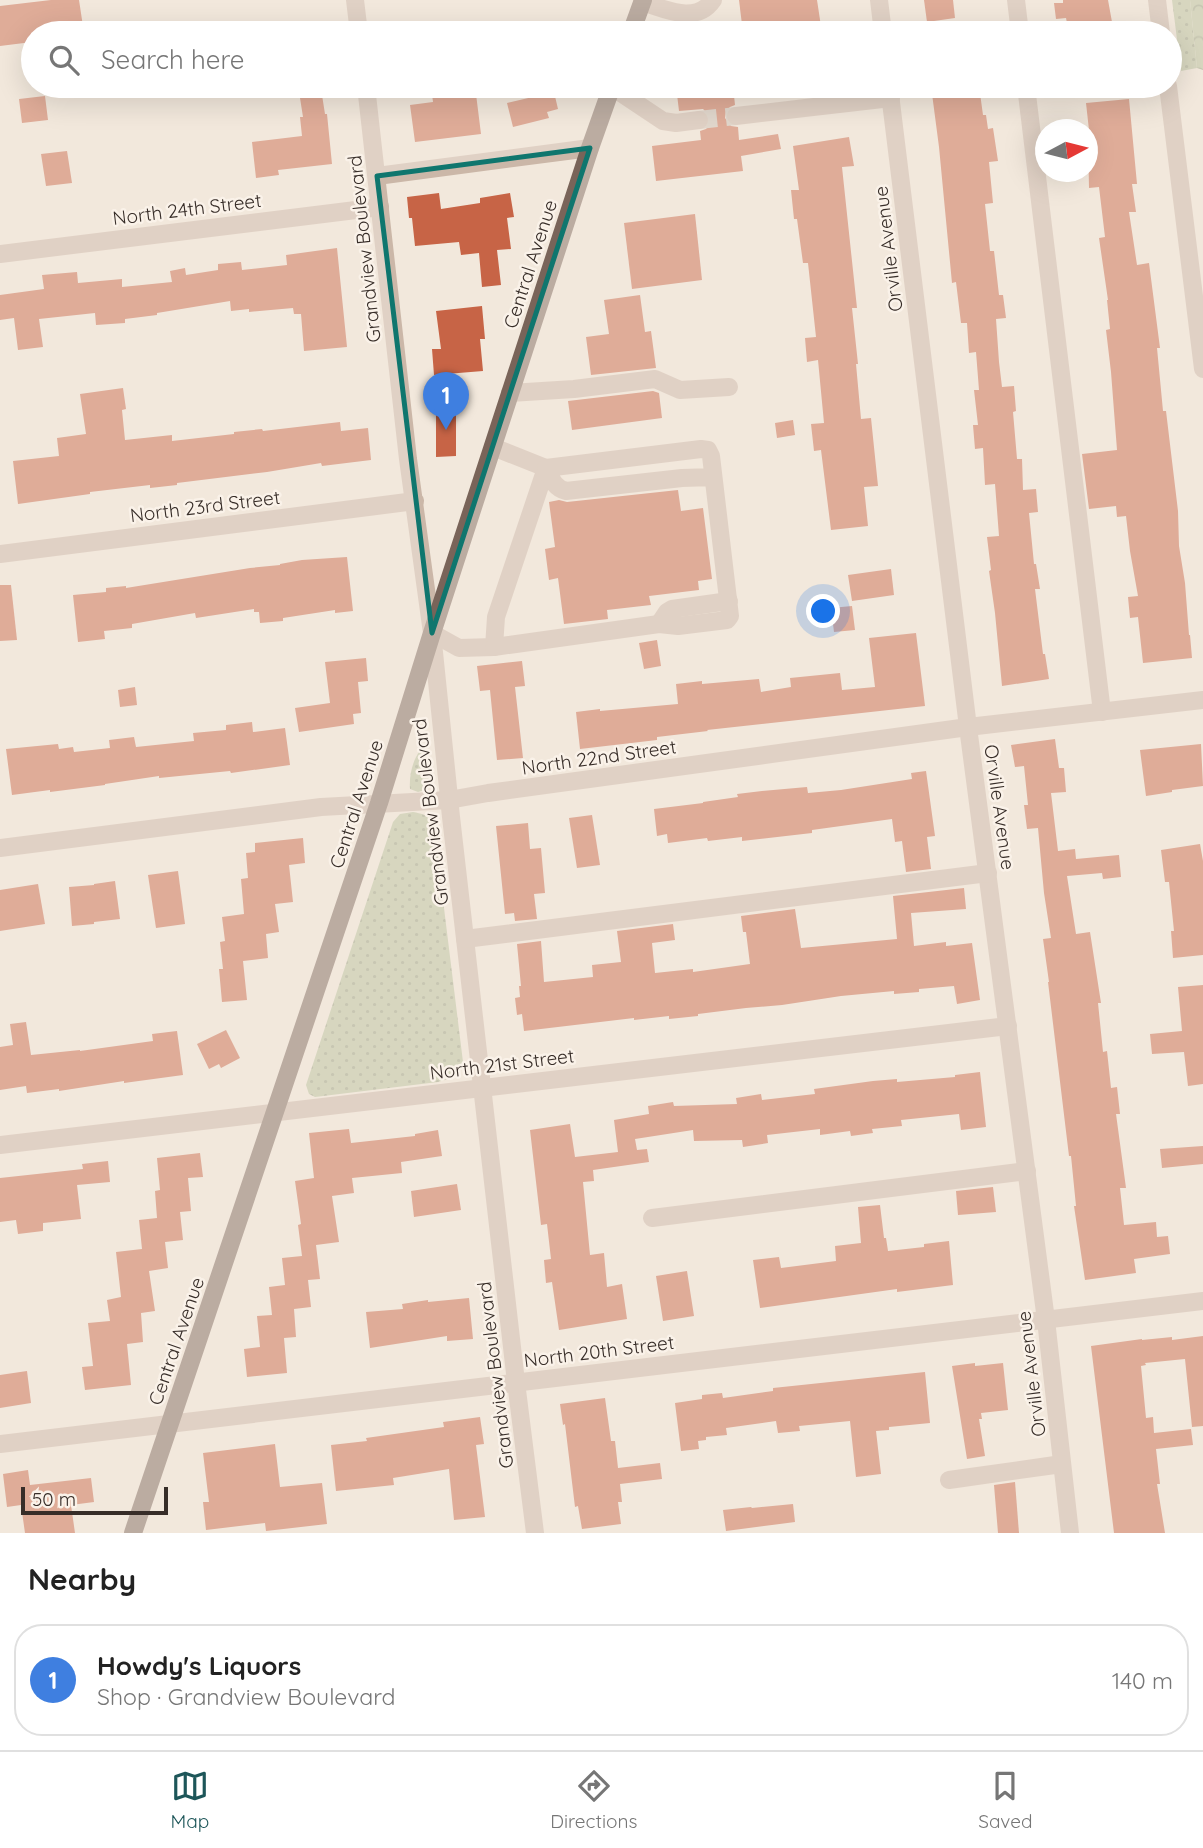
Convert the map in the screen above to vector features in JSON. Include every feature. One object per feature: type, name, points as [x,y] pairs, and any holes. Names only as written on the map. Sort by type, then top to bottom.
[{"type":"main road","points":[[635,21],[642,1]]},
{"type":"main road","name":"Central Avenue","points":[[133,1533],[379,803],[608,98]]},
{"type":"street","points":[[355,0],[358,21]]},
{"type":"street","points":[[642,1],[685,15],[708,7],[713,0]]},
{"type":"street","points":[[879,0],[882,21]]},
{"type":"street","points":[[1016,0],[1019,21]]},
{"type":"street","points":[[1157,0],[1160,21]]},
{"type":"street","name":"Grandview Boulevard","points":[[367,98],[408,459],[432,634],[516,1382],[536,1533]]},
{"type":"street","points":[[628,98],[663,121],[676,123],[699,120]]},
{"type":"street","points":[[736,116],[852,98]]},
{"type":"street","name":"Orville Avenue","points":[[891,98],[968,727],[1046,1320],[1070,1533]]},
{"type":"street","points":[[1027,98],[1102,712]]},
{"type":"street","points":[[1169,98],[1203,369]]},
{"type":"street","points":[[377,176],[590,148]]},
{"type":"street","name":"North 24th Street","points":[[0,254],[380,207]]},
{"type":"street","points":[[510,393],[574,389],[655,379],[680,390],[729,387]]},
{"type":"street","points":[[432,634],[459,648],[494,647],[659,624],[678,626],[727,620],[730,616],[711,456],[708,450],[546,468],[493,447]]},
{"type":"street","points":[[546,468],[559,490],[566,491],[713,477]]},
{"type":"street","points":[[494,647],[496,617],[546,468]]},
{"type":"street","name":"North 23rd Street","points":[[0,554],[415,501]]},
{"type":"street","name":"North 22nd Street","points":[[0,848],[321,807],[449,800],[968,727],[1203,699]]},
{"type":"street","points":[[465,939],[988,873]]},
{"type":"street","name":"North 21st Street","points":[[0,1145],[1008,1026]]},
{"type":"street","points":[[652,1218],[1027,1171]]},
{"type":"street","name":"North 20th Street","points":[[0,1444],[1203,1301]]},
{"type":"street","points":[[949,1480],[1062,1464]]},
{"type":"highlighted area","points":[[590,148],[510,393],[432,633],[377,176]]},
{"type":"green space","points":[[1172,0],[1190,0],[1197,68],[1182,71],[1182,21],[1175,21]]},
{"type":"green space","points":[[1190,0],[1203,0],[1203,70],[1197,68]]},
{"type":"green space","points":[[419,752],[426,755],[429,782],[425,790],[418,792],[410,789],[410,784],[413,765]]},
{"type":"green space","points":[[413,812],[429,819],[435,835],[463,1062],[454,1076],[438,1082],[315,1097],[309,1094],[306,1085],[393,822],[400,814]]},
{"type":"building","points":[[51,0],[79,0],[82,21],[21,21],[21,43],[0,46],[0,6]]},
{"type":"building","points":[[739,0],[817,0],[820,21],[742,21]]},
{"type":"building","points":[[924,0],[953,0],[955,18],[927,21]]},
{"type":"building","points":[[1063,0],[1108,0],[1112,21],[1056,19],[1054,3],[1063,3]]},
{"type":"building","points":[[45,98],[48,120],[22,123],[19,99]]},
{"type":"building","points":[[300,98],[322,98],[327,114],[332,164],[278,170],[279,175],[256,178],[252,142],[302,136],[300,117],[303,117]]},
{"type":"building","points":[[432,98],[476,98],[481,134],[415,142],[410,105],[433,102]]},
{"type":"building","points":[[528,98],[555,98],[558,109],[547,112],[549,118],[513,127],[507,103]]},
{"type":"building","points":[[677,98],[734,98],[735,105],[726,111],[725,118],[731,126],[738,127],[739,140],[778,134],[781,149],[741,156],[743,171],[656,181],[652,146],[701,140],[700,131],[710,124],[708,114],[703,109],[679,111]]},
{"type":"building","points":[[933,98],[981,98],[988,129],[993,128],[998,161],[989,162],[993,203],[985,204],[990,251],[994,251],[999,295],[1003,295],[1006,318],[996,319],[999,362],[1002,387],[1014,386],[1017,459],[1022,459],[1023,490],[1036,489],[1038,512],[1029,513],[1034,564],[1040,589],[1035,589],[1049,679],[1002,686],[987,537],[999,536],[995,484],[985,485],[983,448],[975,449],[973,425],[978,425],[974,390],[979,390],[976,352],[969,353],[967,323],[961,323],[956,282],[952,283]]},
{"type":"building","points":[[1129,99],[1137,184],[1132,184],[1136,212],[1129,212],[1137,265],[1149,263],[1192,658],[1143,663],[1138,617],[1130,618],[1128,597],[1138,596],[1126,516],[1117,517],[1116,506],[1089,509],[1082,454],[1117,450],[1106,330],[1110,329],[1108,300],[1099,238],[1105,237],[1099,187],[1089,188],[1089,182],[1098,182],[1098,119],[1088,119],[1086,103]]},
{"type":"building","points":[[849,137],[854,166],[842,167],[857,308],[852,308],[856,364],[861,419],[871,418],[878,486],[864,487],[868,526],[831,530],[821,450],[814,451],[811,424],[824,423],[818,360],[807,362],[805,338],[816,337],[808,263],[803,263],[797,219],[794,219],[791,190],[799,190],[793,146]]},
{"type":"building","points":[[67,151],[72,183],[46,186],[41,154]]},
{"type":"building","points":[[439,193],[441,209],[480,203],[480,198],[510,193],[514,217],[507,218],[511,249],[497,250],[501,285],[482,287],[479,253],[461,255],[459,242],[415,246],[407,197]]},
{"type":"building","points":[[695,214],[702,280],[632,289],[624,223]]},
{"type":"building","points":[[337,248],[347,347],[304,351],[301,314],[294,314],[293,308],[231,311],[230,301],[125,319],[125,323],[96,325],[95,313],[39,319],[43,347],[18,350],[14,318],[0,320],[0,295],[44,289],[42,275],[77,272],[78,283],[122,279],[122,287],[172,282],[170,271],[185,268],[186,275],[218,270],[218,264],[241,262],[242,270],[287,265],[286,255]]},
{"type":"building","points":[[640,295],[645,332],[651,331],[656,368],[591,375],[586,337],[609,334],[604,300]]},
{"type":"building","points":[[482,306],[485,339],[480,339],[483,371],[434,375],[432,349],[441,349],[436,311]]},
{"type":"building","points":[[123,388],[126,409],[122,410],[125,440],[172,435],[172,441],[340,422],[341,431],[368,428],[371,460],[322,466],[321,463],[177,485],[150,488],[150,485],[90,492],[18,504],[13,461],[59,456],[57,438],[86,434],[80,394]]},
{"type":"building","points":[[653,391],[659,393],[662,418],[572,430],[568,401]]},
{"type":"building","points":[[436,403],[456,403],[456,456],[436,457]]},
{"type":"building","points":[[793,420],[795,435],[777,438],[775,423]]},
{"type":"building","points":[[678,490],[681,511],[703,508],[712,579],[698,581],[699,590],[649,596],[651,605],[607,610],[608,619],[564,624],[558,578],[549,580],[545,549],[555,547],[549,502]]},
{"type":"building","points":[[347,557],[353,611],[335,613],[335,610],[260,623],[259,612],[254,612],[254,609],[196,618],[195,613],[132,624],[132,628],[104,631],[105,639],[78,642],[73,595],[302,560]]},
{"type":"building","points":[[891,569],[894,595],[852,601],[848,575]]},
{"type":"building","points":[[0,585],[11,585],[17,640],[0,641]]},
{"type":"building","points":[[852,606],[855,630],[834,632],[831,608]]},
{"type":"building","points":[[916,633],[925,706],[707,730],[657,737],[657,740],[580,749],[576,712],[678,704],[676,684],[759,679],[761,692],[791,687],[790,678],[840,673],[842,690],[875,687],[869,638]]},
{"type":"building","points":[[657,640],[661,666],[644,669],[639,643]]},
{"type":"building","points":[[366,658],[368,681],[358,682],[361,713],[353,714],[354,724],[299,732],[295,708],[330,703],[325,662]]},
{"type":"building","points":[[522,661],[525,686],[515,687],[523,758],[497,760],[490,690],[480,691],[477,666]]},
{"type":"building","points":[[135,687],[137,705],[120,707],[118,690]]},
{"type":"building","points":[[252,722],[253,732],[285,728],[290,765],[231,773],[159,776],[12,795],[6,749],[58,744],[59,749],[73,747],[74,752],[110,748],[109,740],[134,737],[136,747],[194,741],[193,733],[226,730],[226,725]]},
{"type":"building","points":[[1055,739],[1059,768],[1064,768],[1066,792],[1051,793],[1058,851],[1075,849],[1076,859],[1119,855],[1121,877],[1103,879],[1102,873],[1067,876],[1076,934],[1090,932],[1101,1003],[1098,1003],[1103,1052],[1107,1051],[1111,1088],[1117,1087],[1120,1114],[1116,1114],[1126,1188],[1120,1188],[1124,1225],[1156,1222],[1157,1237],[1168,1236],[1170,1254],[1134,1259],[1136,1273],[1085,1280],[1043,939],[1051,938],[1038,828],[1027,829],[1024,805],[1028,805],[1024,766],[1015,767],[1011,745]]},
{"type":"building","points":[[1201,744],[1203,786],[1146,796],[1140,750]]},
{"type":"building","points":[[926,771],[935,836],[927,837],[931,869],[906,872],[902,841],[895,842],[892,819],[812,830],[812,833],[742,841],[742,837],[668,843],[667,834],[657,836],[654,809],[703,803],[762,791],[807,787],[808,793],[841,790],[912,779],[911,773]]},
{"type":"building","points":[[592,815],[600,865],[577,868],[569,818]]},
{"type":"building","points":[[528,823],[530,849],[541,848],[545,893],[534,894],[537,919],[515,921],[514,913],[505,914],[496,826]]},
{"type":"building","points":[[303,838],[305,863],[289,865],[293,902],[275,904],[279,932],[266,934],[268,958],[243,961],[247,1000],[222,1002],[220,942],[225,941],[222,917],[244,914],[241,879],[248,878],[246,853],[255,852],[255,843]]},
{"type":"building","points":[[1200,844],[1203,861],[1203,955],[1173,958],[1171,931],[1174,931],[1169,882],[1165,882],[1161,850]]},
{"type":"building","points":[[178,871],[185,924],[156,928],[148,875]]},
{"type":"building","points":[[115,881],[120,919],[72,926],[69,887]]},
{"type":"building","points":[[38,884],[45,924],[0,931],[0,890]]},
{"type":"building","points":[[964,888],[966,909],[911,913],[914,946],[946,942],[946,946],[972,943],[980,1000],[957,1004],[954,986],[919,989],[919,992],[894,994],[894,991],[841,996],[698,1016],[634,1018],[524,1031],[522,1014],[517,1015],[515,998],[520,997],[521,986],[517,944],[541,941],[544,982],[593,977],[592,965],[621,962],[617,931],[673,924],[675,940],[652,943],[655,973],[693,969],[693,972],[750,964],[741,916],[795,909],[801,948],[897,939],[893,896]]},
{"type":"building","points":[[1203,985],[1203,1084],[1188,1086],[1184,1052],[1152,1054],[1150,1034],[1182,1031],[1178,987]]},
{"type":"building","points":[[26,1022],[31,1055],[153,1041],[152,1034],[177,1031],[183,1075],[59,1091],[27,1093],[26,1086],[0,1090],[0,1047],[13,1045],[10,1024]]},
{"type":"building","points":[[226,1030],[240,1058],[221,1068],[219,1064],[209,1069],[197,1044]]},
{"type":"building","points":[[980,1072],[986,1127],[961,1130],[959,1114],[901,1120],[902,1126],[872,1129],[873,1133],[851,1136],[850,1131],[820,1135],[820,1129],[767,1135],[768,1143],[743,1147],[742,1140],[694,1141],[693,1130],[635,1139],[637,1150],[647,1149],[649,1162],[593,1170],[594,1181],[583,1182],[590,1255],[604,1253],[607,1287],[622,1284],[627,1319],[559,1330],[552,1282],[546,1283],[544,1260],[551,1259],[547,1224],[541,1225],[530,1130],[570,1124],[575,1157],[618,1152],[614,1120],[649,1114],[648,1106],[673,1102],[674,1106],[737,1104],[736,1098],[761,1094],[762,1100],[815,1094],[814,1089],[873,1081],[897,1079],[897,1082]]},
{"type":"building","points":[[349,1129],[351,1143],[415,1136],[438,1130],[442,1156],[401,1162],[402,1173],[352,1178],[354,1193],[332,1196],[339,1242],[316,1245],[320,1279],[308,1280],[311,1307],[294,1309],[296,1337],[284,1338],[287,1373],[247,1377],[244,1349],[260,1347],[257,1316],[272,1315],[269,1287],[285,1285],[282,1258],[302,1256],[295,1181],[314,1178],[309,1133]]},
{"type":"building","points":[[1203,1146],[1203,1164],[1162,1168],[1160,1149]]},
{"type":"building","points":[[200,1153],[203,1177],[188,1178],[191,1211],[180,1212],[183,1240],[165,1242],[168,1268],[149,1271],[155,1311],[141,1313],[143,1342],[127,1344],[131,1385],[85,1390],[82,1367],[93,1366],[88,1323],[110,1321],[107,1300],[121,1297],[116,1252],[142,1249],[139,1220],[157,1218],[155,1191],[160,1190],[157,1158]]},
{"type":"building","points":[[108,1161],[110,1182],[77,1185],[81,1219],[43,1223],[43,1231],[18,1234],[16,1220],[0,1222],[0,1178],[83,1169],[82,1164]]},
{"type":"building","points":[[457,1184],[461,1210],[414,1217],[411,1191]]},
{"type":"building","points":[[993,1187],[996,1212],[958,1215],[956,1191]]},
{"type":"building","points":[[880,1205],[888,1251],[949,1241],[953,1285],[897,1292],[897,1289],[760,1308],[753,1260],[779,1257],[781,1268],[836,1261],[835,1246],[861,1243],[858,1207]]},
{"type":"building","points":[[687,1271],[694,1316],[663,1321],[656,1276]]},
{"type":"building","points":[[469,1298],[473,1339],[447,1341],[447,1336],[370,1348],[366,1312],[403,1309],[402,1304],[428,1300]]},
{"type":"building","points":[[1203,1336],[1203,1426],[1192,1427],[1185,1359],[1145,1363],[1146,1365],[1141,1366],[1146,1418],[1153,1417],[1154,1433],[1191,1429],[1193,1445],[1156,1449],[1160,1484],[1157,1484],[1165,1533],[1114,1533],[1091,1346],[1142,1339],[1172,1337],[1172,1340]]},
{"type":"building","points":[[975,1363],[975,1366],[1003,1363],[1008,1410],[981,1413],[982,1419],[979,1419],[985,1456],[967,1459],[952,1366]]},
{"type":"building","points":[[27,1371],[31,1403],[0,1408],[0,1375]]},
{"type":"building","points":[[925,1372],[930,1423],[876,1431],[881,1474],[856,1477],[850,1421],[799,1426],[800,1431],[778,1433],[776,1421],[726,1428],[727,1435],[706,1437],[706,1440],[698,1441],[699,1449],[681,1451],[675,1403],[702,1399],[702,1395],[722,1393],[723,1398],[773,1391],[773,1388]]},
{"type":"building","points":[[605,1398],[618,1468],[660,1463],[662,1479],[620,1484],[622,1502],[618,1502],[621,1524],[582,1529],[578,1506],[575,1507],[560,1404]]},
{"type":"building","points":[[480,1417],[484,1444],[476,1445],[485,1517],[454,1520],[449,1469],[393,1478],[394,1485],[336,1491],[331,1445],[444,1427],[443,1422]]},
{"type":"building","points":[[275,1444],[280,1487],[322,1483],[327,1524],[266,1531],[265,1523],[206,1530],[203,1502],[209,1502],[203,1453]]},
{"type":"building","points":[[28,1470],[30,1485],[91,1478],[94,1502],[71,1505],[75,1533],[25,1533],[21,1505],[7,1507],[3,1474]]},
{"type":"building","points":[[1015,1482],[1019,1533],[998,1533],[994,1485]]},
{"type":"building","points":[[793,1504],[795,1522],[726,1531],[723,1510]]},
{"type":"tunnel","points":[[699,120],[736,116]]},
{"type":"place","name":"Howdy's Liquors","points":[[446,430]]}]
